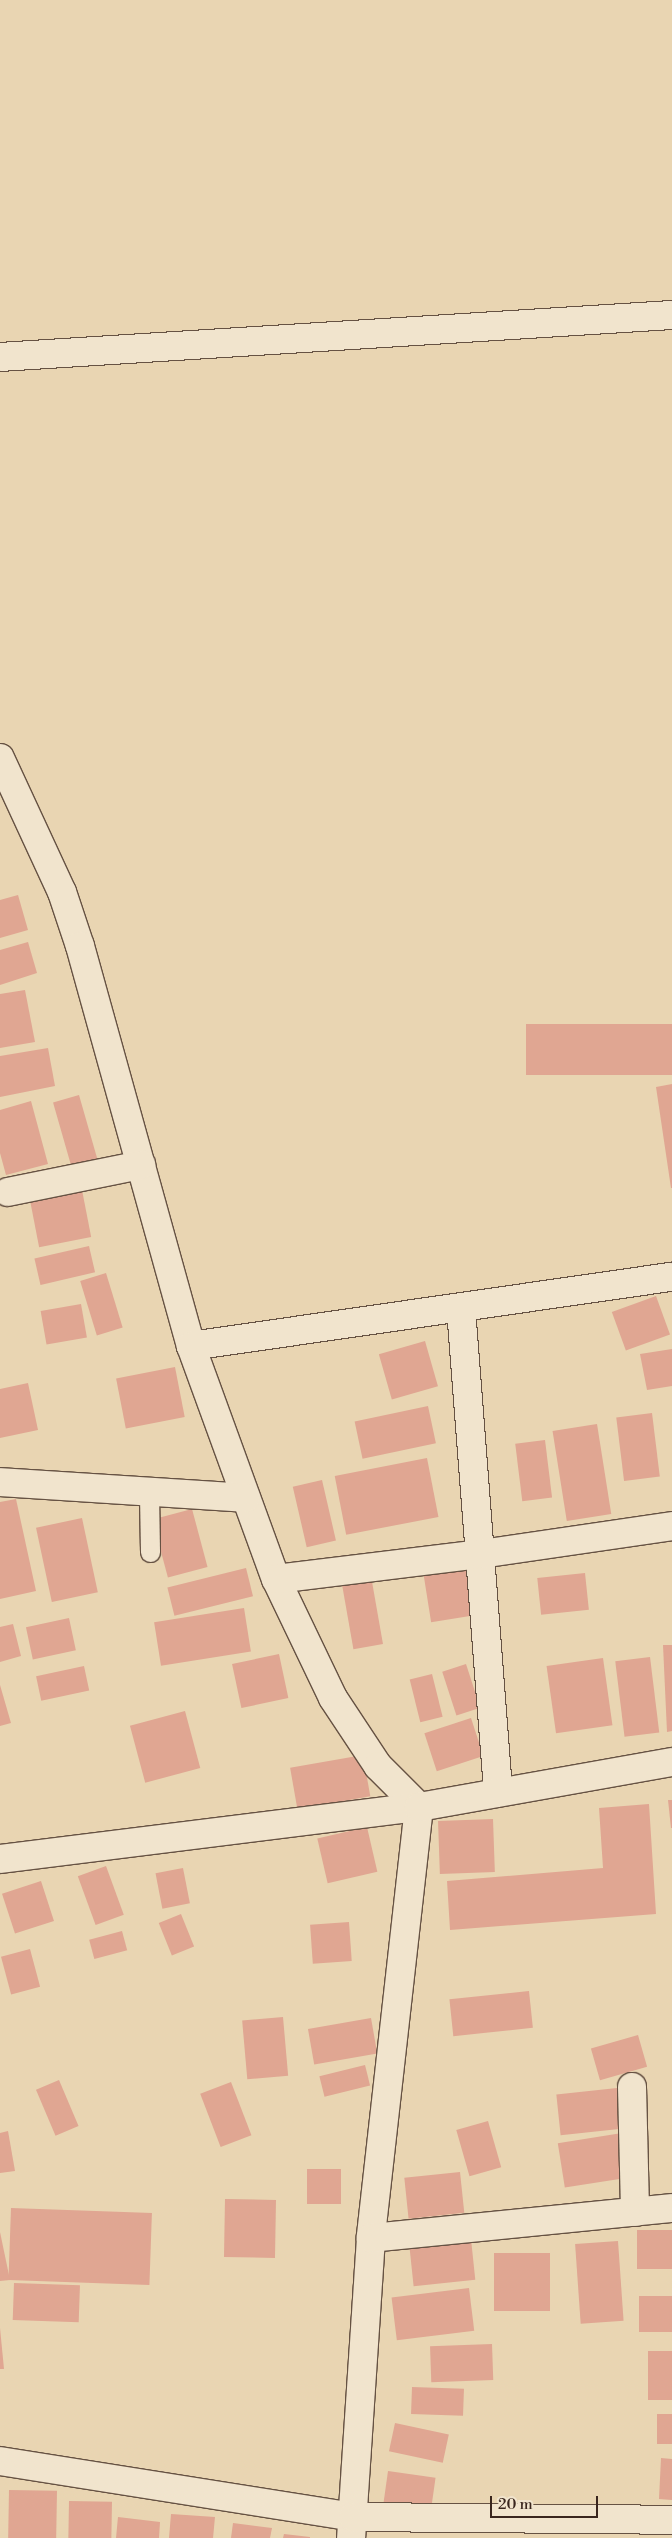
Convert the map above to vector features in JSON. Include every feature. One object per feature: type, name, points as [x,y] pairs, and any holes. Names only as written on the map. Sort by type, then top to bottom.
[{"type":"street","points":[[0,357],[672,315]]},
{"type":"street","points":[[0,758],[62,892],[191,1346],[276,1579],[333,1698],[378,1766],[419,1807]]},
{"type":"street","points":[[8,1192],[141,1165]]},
{"type":"street","points":[[191,1346],[461,1309],[672,1277]]},
{"type":"street","points":[[461,1309],[498,1793]]},
{"type":"street","points":[[0,1482],[149,1494],[245,1498]]},
{"type":"street","points":[[276,1579],[481,1554],[672,1526]]},
{"type":"street","points":[[0,1859],[419,1807],[672,1762]]},
{"type":"street","points":[[352,2528],[371,2238],[419,1807]]},
{"type":"street","points":[[632,2087],[635,2212]]},
{"type":"street","points":[[371,2238],[672,2208]]},
{"type":"street","points":[[0,2461],[352,2528],[462,2521],[672,2520]]},
{"type":"lane","points":[[149,1494],[150,1552]]},
{"type":"building","points":[[18,895],[28,930],[0,938],[0,900]]},
{"type":"building","points":[[28,942],[37,973],[0,985],[0,950]]},
{"type":"building","points":[[25,990],[35,1042],[0,1048],[0,994]]},
{"type":"building","points":[[526,1024],[672,1024],[672,1075],[526,1075]]},
{"type":"building","points":[[48,1048],[55,1086],[0,1097],[0,1056]]},
{"type":"building","points":[[672,1084],[672,1188],[671,1188],[656,1087]]},
{"type":"building","points":[[79,1095],[97,1158],[71,1166],[53,1102]]},
{"type":"building","points":[[31,1101],[48,1164],[6,1175],[0,1153],[0,1110]]},
{"type":"building","points":[[82,1190],[91,1237],[39,1247],[30,1200]]},
{"type":"building","points":[[89,1246],[95,1272],[41,1285],[34,1259]]},
{"type":"building","points":[[106,1273],[123,1328],[97,1335],[80,1281]]},
{"type":"building","points":[[656,1296],[670,1335],[626,1351],[612,1312]]},
{"type":"building","points":[[81,1304],[87,1337],[47,1345],[41,1311]]},
{"type":"building","points":[[425,1341],[438,1386],[392,1399],[379,1354]]},
{"type":"building","points":[[672,1349],[672,1386],[647,1390],[640,1354]]},
{"type":"building","points":[[175,1367],[185,1417],[126,1429],[116,1378]]},
{"type":"building","points":[[28,1383],[38,1430],[0,1438],[0,1389]]},
{"type":"building","points":[[428,1406],[436,1443],[363,1459],[355,1422]]},
{"type":"building","points":[[652,1413],[660,1477],[624,1481],[616,1417]]},
{"type":"building","points":[[597,1424],[611,1514],[567,1521],[553,1431]]},
{"type":"building","points":[[545,1440],[552,1498],[522,1501],[515,1444]]},
{"type":"building","points":[[427,1458],[438,1517],[346,1535],[335,1476]]},
{"type":"building","points":[[322,1480],[336,1540],[307,1547],[293,1487]]},
{"type":"building","points":[[16,1499],[36,1591],[0,1599],[0,1502]]},
{"type":"building","points":[[192,1509],[208,1567],[168,1578],[152,1520]]},
{"type":"building","points":[[82,1518],[98,1592],[52,1602],[36,1528]]},
{"type":"building","points":[[466,1561],[475,1615],[431,1622],[423,1568]]},
{"type":"building","points":[[246,1568],[253,1596],[174,1616],[167,1588]]},
{"type":"building","points":[[585,1573],[589,1610],[541,1615],[537,1578]]},
{"type":"building","points":[[371,1576],[383,1644],[353,1649],[341,1581]]},
{"type":"building","points":[[244,1608],[251,1651],[161,1666],[154,1622]]},
{"type":"building","points":[[69,1618],[76,1650],[33,1659],[26,1627]]},
{"type":"building","points":[[13,1624],[21,1656],[0,1662],[0,1627]]},
{"type":"building","points":[[663,1645],[672,1645],[672,1731],[667,1732]]},
{"type":"building","points":[[279,1654],[288,1698],[241,1708],[232,1664]]},
{"type":"building","points":[[650,1657],[659,1732],[625,1737],[615,1661]]},
{"type":"building","points":[[603,1658],[612,1725],[556,1733],[547,1666]]},
{"type":"building","points":[[466,1664],[480,1708],[456,1715],[442,1672]]},
{"type":"building","points":[[84,1666],[89,1690],[41,1701],[36,1676]]},
{"type":"building","points":[[432,1674],[443,1717],[420,1722],[410,1680]]},
{"type":"building","points":[[0,1685],[11,1723],[0,1726]]},
{"type":"building","points":[[185,1711],[200,1768],[145,1783],[130,1726]]},
{"type":"building","points":[[471,1718],[483,1756],[437,1771],[424,1733]]},
{"type":"building","points":[[363,1755],[370,1796],[297,1809],[290,1768]]},
{"type":"building","points":[[668,1800],[672,1800],[672,1828],[671,1828]]},
{"type":"building","points":[[649,1804],[656,1914],[450,1930],[447,1881],[603,1868],[599,1808]]},
{"type":"building","points":[[493,1819],[495,1872],[440,1874],[438,1821]]},
{"type":"building","points":[[367,1827],[377,1872],[328,1883],[317,1838]]},
{"type":"building","points":[[106,1866],[124,1915],[96,1925],[78,1876]]},
{"type":"building","points":[[183,1868],[190,1903],[162,1909],[156,1873]]},
{"type":"building","points":[[41,1881],[54,1921],[15,1934],[2,1894]]},
{"type":"building","points":[[181,1914],[194,1946],[172,1955],[159,1923]]},
{"type":"building","points":[[349,1922],[352,1961],[313,1964],[310,1925]]},
{"type":"building","points":[[122,1931],[127,1950],[94,1959],[89,1940]]},
{"type":"building","points":[[30,1949],[40,1987],[11,1994],[1,1957]]},
{"type":"building","points":[[529,1991],[533,2028],[453,2036],[449,1999]]},
{"type":"building","points":[[283,2017],[288,2076],[247,2079],[242,2021]]},
{"type":"building","points":[[371,2018],[377,2053],[314,2065],[308,2029]]},
{"type":"building","points":[[638,2035],[647,2067],[600,2080],[591,2049]]},
{"type":"building","points":[[365,2065],[370,2085],[324,2097],[319,2076]]},
{"type":"building","points":[[59,2080],[79,2126],[56,2136],[36,2090]]},
{"type":"building","points":[[231,2082],[251,2135],[221,2147],[200,2094]]},
{"type":"building","points":[[617,2088],[621,2129],[561,2135],[556,2094]]},
{"type":"building","points":[[488,2121],[501,2167],[470,2176],[456,2130]]},
{"type":"building","points":[[8,2131],[15,2171],[0,2173],[0,2133]]},
{"type":"building","points":[[622,2133],[629,2177],[565,2188],[558,2143]]},
{"type":"building","points":[[307,2169],[341,2169],[341,2204],[307,2204]]},
{"type":"building","points":[[460,2172],[464,2213],[409,2219],[404,2178]]},
{"type":"building","points":[[225,2199],[276,2200],[275,2258],[224,2257]]},
{"type":"building","points":[[11,2208],[152,2213],[149,2285],[8,2280]]},
{"type":"building","points":[[637,2230],[672,2230],[672,2269],[637,2269]]},
{"type":"building","points":[[0,2232],[10,2280],[0,2281]]},
{"type":"building","points":[[471,2239],[475,2280],[414,2286],[409,2245]]},
{"type":"building","points":[[618,2241],[624,2321],[581,2324],[575,2244]]},
{"type":"building","points":[[494,2253],[550,2253],[550,2311],[494,2311]]},
{"type":"building","points":[[14,2283],[80,2285],[79,2322],[13,2320]]},
{"type":"building","points":[[469,2288],[474,2331],[397,2340],[392,2298]]},
{"type":"building","points":[[639,2296],[672,2296],[672,2332],[639,2332]]},
{"type":"building","points":[[0,2328],[4,2369],[0,2369]]},
{"type":"building","points":[[492,2344],[493,2380],[431,2382],[430,2346]]},
{"type":"building","points":[[648,2351],[672,2351],[672,2400],[648,2400]]},
{"type":"building","points":[[412,2387],[464,2389],[463,2416],[411,2414]]},
{"type":"building","points":[[657,2414],[672,2414],[672,2444],[657,2444]]},
{"type":"building","points":[[395,2423],[449,2434],[443,2463],[389,2451]]},
{"type":"building","points":[[661,2458],[672,2459],[672,2500],[659,2499]]},
{"type":"building","points":[[388,2471],[436,2478],[431,2511],[383,2505]]},
{"type":"building","points":[[9,2490],[57,2491],[56,2538],[8,2538]]},
{"type":"building","points":[[69,2501],[112,2502],[111,2538],[68,2538]]},
{"type":"building","points":[[171,2514],[215,2517],[213,2538],[169,2538]]},
{"type":"building","points":[[118,2517],[160,2522],[159,2538],[116,2538]]},
{"type":"building","points":[[233,2523],[272,2528],[270,2538],[231,2538]]},
{"type":"building","points":[[284,2534],[310,2537],[310,2538],[283,2538]]}]
